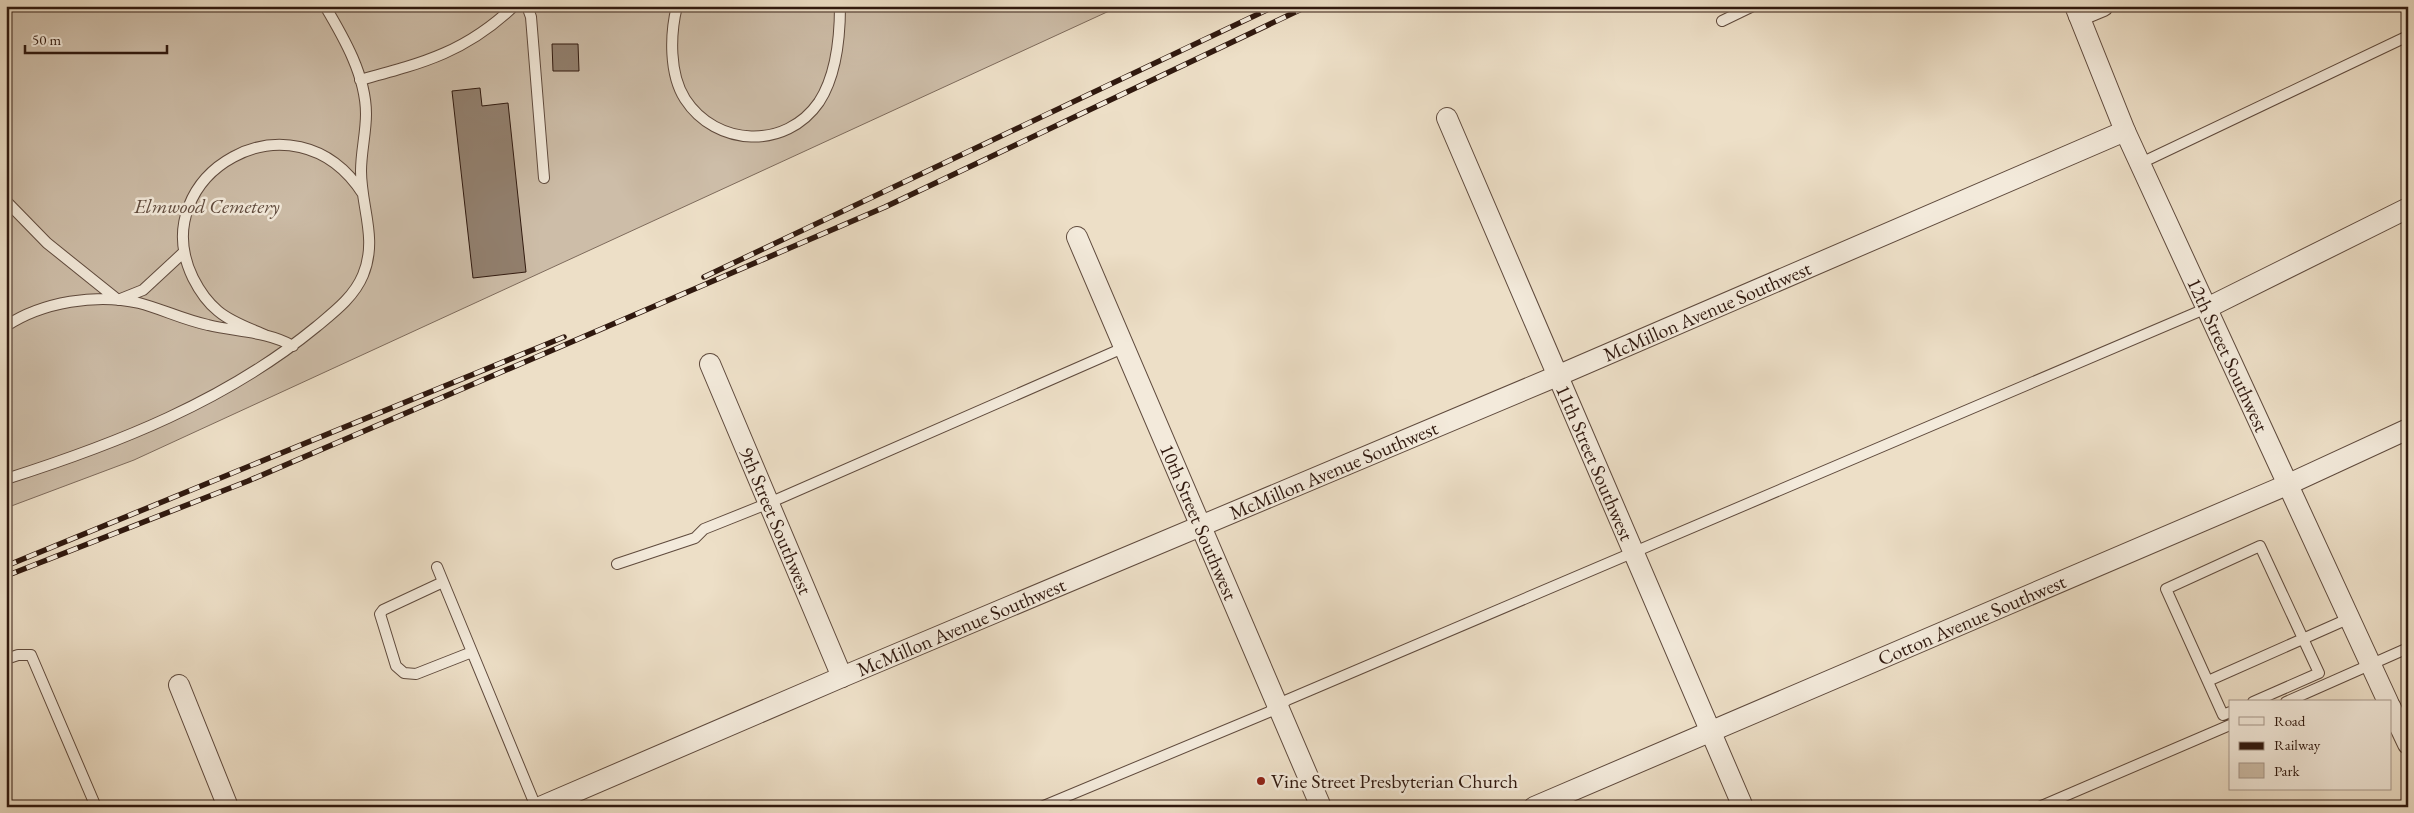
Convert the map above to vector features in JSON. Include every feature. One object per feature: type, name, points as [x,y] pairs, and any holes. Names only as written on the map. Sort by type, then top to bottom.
[{"type":"street","points":[[2077,11],[2103,6]]},
{"type":"street","name":"12th Street Southwest","points":[[2077,11],[2126,131],[2387,700]]},
{"type":"street","name":"11th Street Southwest","points":[[1447,118],[1557,376],[1636,553],[1743,807]]},
{"type":"street","name":"McMillon Avenue Southwest","points":[[540,807],[842,677],[1557,376],[2126,131]]},
{"type":"street","points":[[2208,308],[2408,208]]},
{"type":"street","name":"10th Street Southwest","points":[[1077,237],[1321,807]]},
{"type":"street","name":"9th Street Southwest","points":[[710,364],[842,677]]},
{"type":"street","name":"Cotton Avenue Southwest","points":[[1534,807],[2289,484],[2408,429]]},
{"type":"street","points":[[178,685],[228,807]]},
{"type":"street","points":[[2392,710],[2408,744]]},
{"type":"lane","points":[[6,479],[105,446],[158,423],[234,385],[292,346],[350,297],[364,274],[371,234],[364,195],[362,152],[366,100],[341,32],[325,6]]},
{"type":"lane","points":[[360,80],[415,65],[445,54],[485,32],[514,6]]},
{"type":"lane","points":[[527,6],[531,18],[544,178]]},
{"type":"lane","points":[[677,6],[673,42],[674,67],[684,98],[704,120],[718,129],[743,137],[760,137],[787,129],[811,112],[820,101],[835,56],[840,6]]},
{"type":"lane","points":[[1722,21],[1753,6]]},
{"type":"lane","points":[[2141,164],[2408,36]]},
{"type":"lane","points":[[292,346],[234,322],[212,305],[197,286],[186,264],[182,242],[184,226],[192,200],[207,178],[216,169],[240,152],[270,144],[287,145],[317,151],[346,172],[364,195]]},
{"type":"lane","points":[[6,201],[47,243],[118,300]]},
{"type":"lane","points":[[118,300],[143,290],[184,252]]},
{"type":"lane","points":[[6,326],[29,315],[62,304],[118,300],[139,303],[197,323],[265,334]]},
{"type":"lane","points":[[1041,807],[1269,712],[1287,700],[1523,601],[1610,561],[1636,553],[2208,308]]},
{"type":"lane","points":[[617,564],[695,538],[704,529],[768,503],[1123,348]]},
{"type":"lane","points":[[2229,712],[2223,715],[2166,589],[2260,546],[2319,673],[2257,700]]},
{"type":"lane","points":[[436,567],[536,807]]},
{"type":"lane","points":[[443,582],[383,610],[380,614],[396,666],[404,673],[416,674],[472,652]]},
{"type":"lane","points":[[2208,681],[2350,618]]},
{"type":"lane","points":[[2291,700],[2408,648]]},
{"type":"lane","points":[[6,659],[18,655],[31,655],[96,807]]},
{"type":"lane","points":[[2040,807],[2229,725]]},
{"type":"green space","name":"Elmwood Cemetery","points":[[6,6],[1120,6],[134,460],[6,508]]},
{"type":"building","points":[[552,44],[578,44],[579,71],[553,71]]},
{"type":"building","points":[[480,88],[482,106],[508,103],[526,272],[473,278],[452,91]]},
{"type":"railway","points":[[704,277],[1275,6]]},
{"type":"railway","points":[[6,576],[248,481],[885,207],[1308,6]]},
{"type":"railway","points":[[6,566],[564,337]]},
{"type":"place","name":"Vine Street Presbyterian Church","points":[[1261,781]]}]
